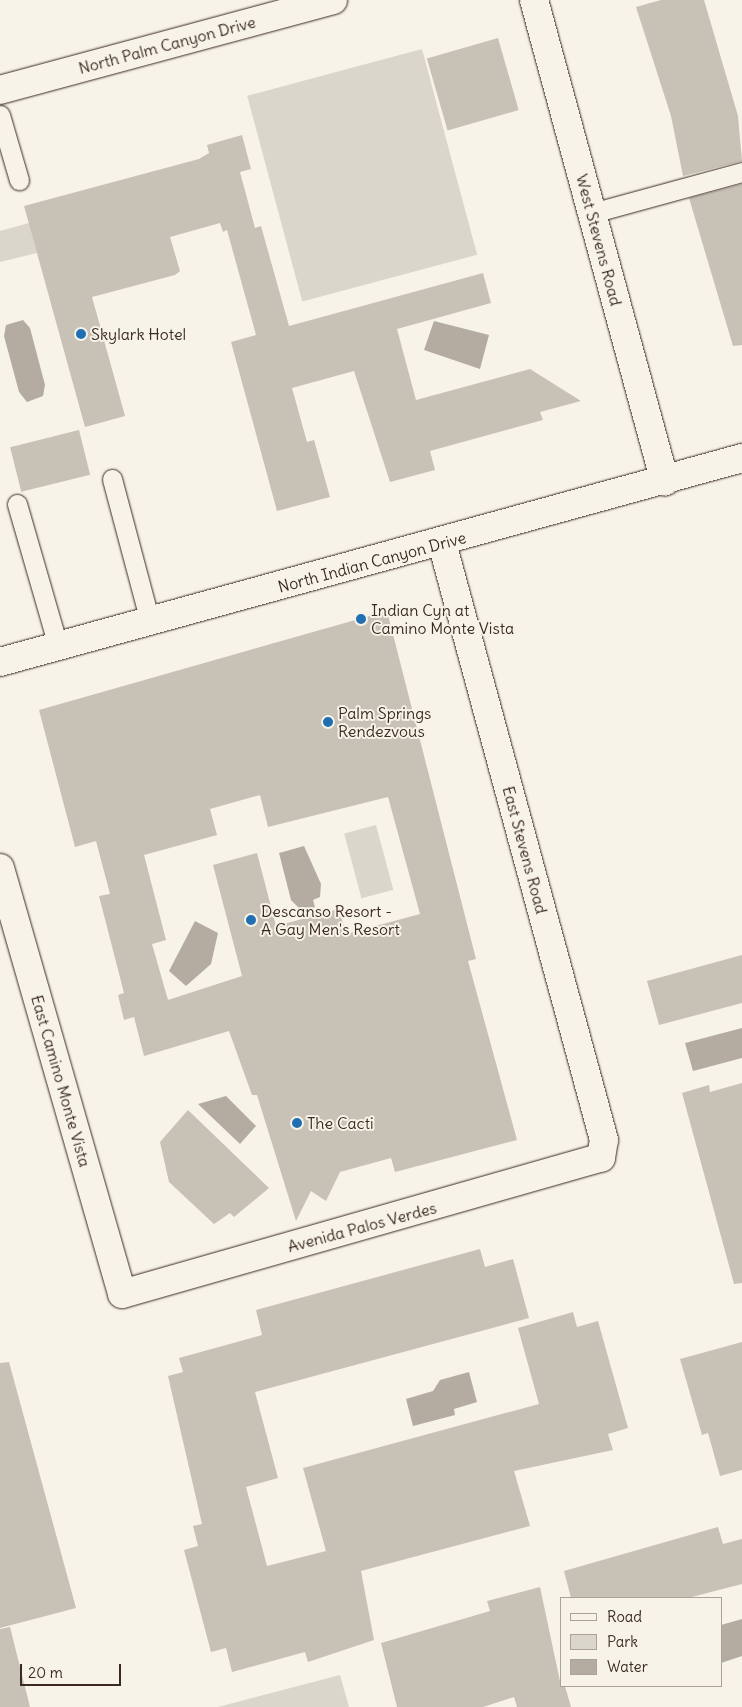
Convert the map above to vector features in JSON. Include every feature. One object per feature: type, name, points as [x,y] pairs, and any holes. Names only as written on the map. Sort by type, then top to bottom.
[{"type":"street","name":"North Palm Canyon Drive","points":[[0,90],[334,0]]},
{"type":"street","name":"West Stevens Road","points":[[534,0],[666,481]]},
{"type":"street","name":"North Indian Canyon Drive","points":[[0,662],[442,543],[742,458]]},
{"type":"street","name":"East Stevens Road","points":[[442,543],[604,1140],[600,1158]]},
{"type":"street","name":"East Camino Monte Vista","points":[[0,868],[122,1294]]},
{"type":"street","name":"Avenida Palos Verdes","points":[[122,1294],[600,1158]]},
{"type":"lane","points":[[0,115],[19,180]]},
{"type":"lane","points":[[592,213],[742,172]]},
{"type":"lane","points":[[112,479],[150,622]]},
{"type":"lane","points":[[17,504],[58,646]]},
{"type":"green space","points":[[422,49],[477,255],[302,302],[247,96]]},
{"type":"green space","points":[[29,223],[37,253],[0,262],[0,231]]},
{"type":"green space","points":[[376,825],[393,890],[361,898],[344,834]]},
{"type":"green space","points":[[340,1675],[349,1707],[218,1707]]},
{"type":"water","points":[[23,320],[30,328],[45,385],[43,396],[27,402],[19,392],[4,336],[6,325]]},
{"type":"water","points":[[434,321],[489,335],[480,369],[424,350]]},
{"type":"water","points":[[304,846],[321,884],[320,897],[313,900],[315,907],[302,911],[291,900],[279,853]]},
{"type":"water","points":[[195,921],[218,933],[211,964],[186,986],[169,971]]},
{"type":"water","points":[[742,1028],[742,1058],[693,1071],[685,1043]]},
{"type":"water","points":[[226,1096],[256,1126],[240,1144],[198,1104]]},
{"type":"water","points":[[469,1372],[477,1402],[454,1409],[455,1415],[413,1426],[406,1399],[433,1391],[440,1380]]},
{"type":"water","points":[[742,1619],[742,1656],[722,1663],[722,1625]]},
{"type":"building","points":[[661,0],[704,0],[738,116],[742,161],[683,176],[671,116],[636,7]]},
{"type":"building","points":[[498,38],[519,110],[448,130],[427,58]]},
{"type":"building","points":[[242,135],[251,169],[240,172],[255,228],[261,226],[289,326],[483,273],[491,303],[397,329],[416,400],[530,369],[581,401],[540,412],[543,420],[430,451],[435,470],[390,482],[354,371],[292,388],[307,442],[314,440],[330,497],[277,511],[231,342],[256,335],[227,230],[223,232],[220,223],[170,237],[180,271],[175,275],[92,297],[125,416],[85,427],[24,206],[199,159],[209,153],[207,145]]},
{"type":"building","points":[[742,184],[742,345],[733,346],[689,198]]},
{"type":"building","points":[[79,430],[90,475],[21,492],[10,447]]},
{"type":"building","points":[[387,611],[476,959],[468,961],[517,1140],[395,1172],[391,1158],[340,1172],[326,1201],[311,1191],[296,1221],[257,1095],[252,1095],[229,1031],[144,1056],[134,1017],[124,1020],[118,995],[124,993],[99,896],[110,894],[96,841],[75,847],[39,710]],"holes":[[[260,795],[268,827],[388,797],[420,914],[346,934],[339,909],[276,926],[257,853],[213,865],[242,976],[168,1000],[152,944],[166,940],[144,855],[217,835],[210,809]]]},
{"type":"building","points":[[742,955],[742,1003],[659,1025],[647,981]]},
{"type":"building","points":[[742,1083],[742,1283],[734,1284],[682,1093],[709,1085],[710,1092]]},
{"type":"building","points":[[188,1110],[269,1188],[234,1217],[230,1213],[214,1224],[169,1182],[160,1142]]},
{"type":"building","points":[[480,1249],[485,1267],[513,1259],[529,1318],[255,1392],[278,1478],[246,1487],[267,1566],[326,1551],[303,1468],[539,1404],[518,1328],[573,1312],[577,1327],[598,1321],[628,1428],[608,1434],[613,1450],[514,1471],[530,1526],[361,1571],[374,1640],[308,1662],[305,1652],[232,1672],[226,1648],[211,1652],[184,1550],[198,1546],[193,1526],[202,1524],[168,1376],[183,1372],[179,1358],[262,1335],[256,1310]]},
{"type":"building","points":[[742,1342],[742,1470],[720,1476],[708,1433],[702,1435],[680,1359]]},
{"type":"building","points":[[9,1362],[76,1608],[0,1628],[0,1363]]},
{"type":"building","points":[[718,1527],[723,1544],[742,1539],[742,1584],[692,1597],[571,1597],[564,1571]]},
{"type":"building","points":[[540,1587],[560,1687],[565,1687],[571,1707],[517,1707],[514,1697],[483,1707],[397,1707],[381,1643],[490,1611],[487,1601]]},
{"type":"building","points":[[10,1627],[30,1707],[0,1707],[0,1629]]},
{"type":"place","name":"Skylark Hotel","points":[[81,334]]},
{"type":"place","name":"Indian Cyn at Camino Monte Vista","points":[[361,619]]},
{"type":"place","name":"Palm Springs Rendezvous","points":[[328,722]]},
{"type":"place","name":"Descanso Resort - A Gay Men's Resort","points":[[251,920]]},
{"type":"place","name":"The Cacti","points":[[297,1123]]}]
